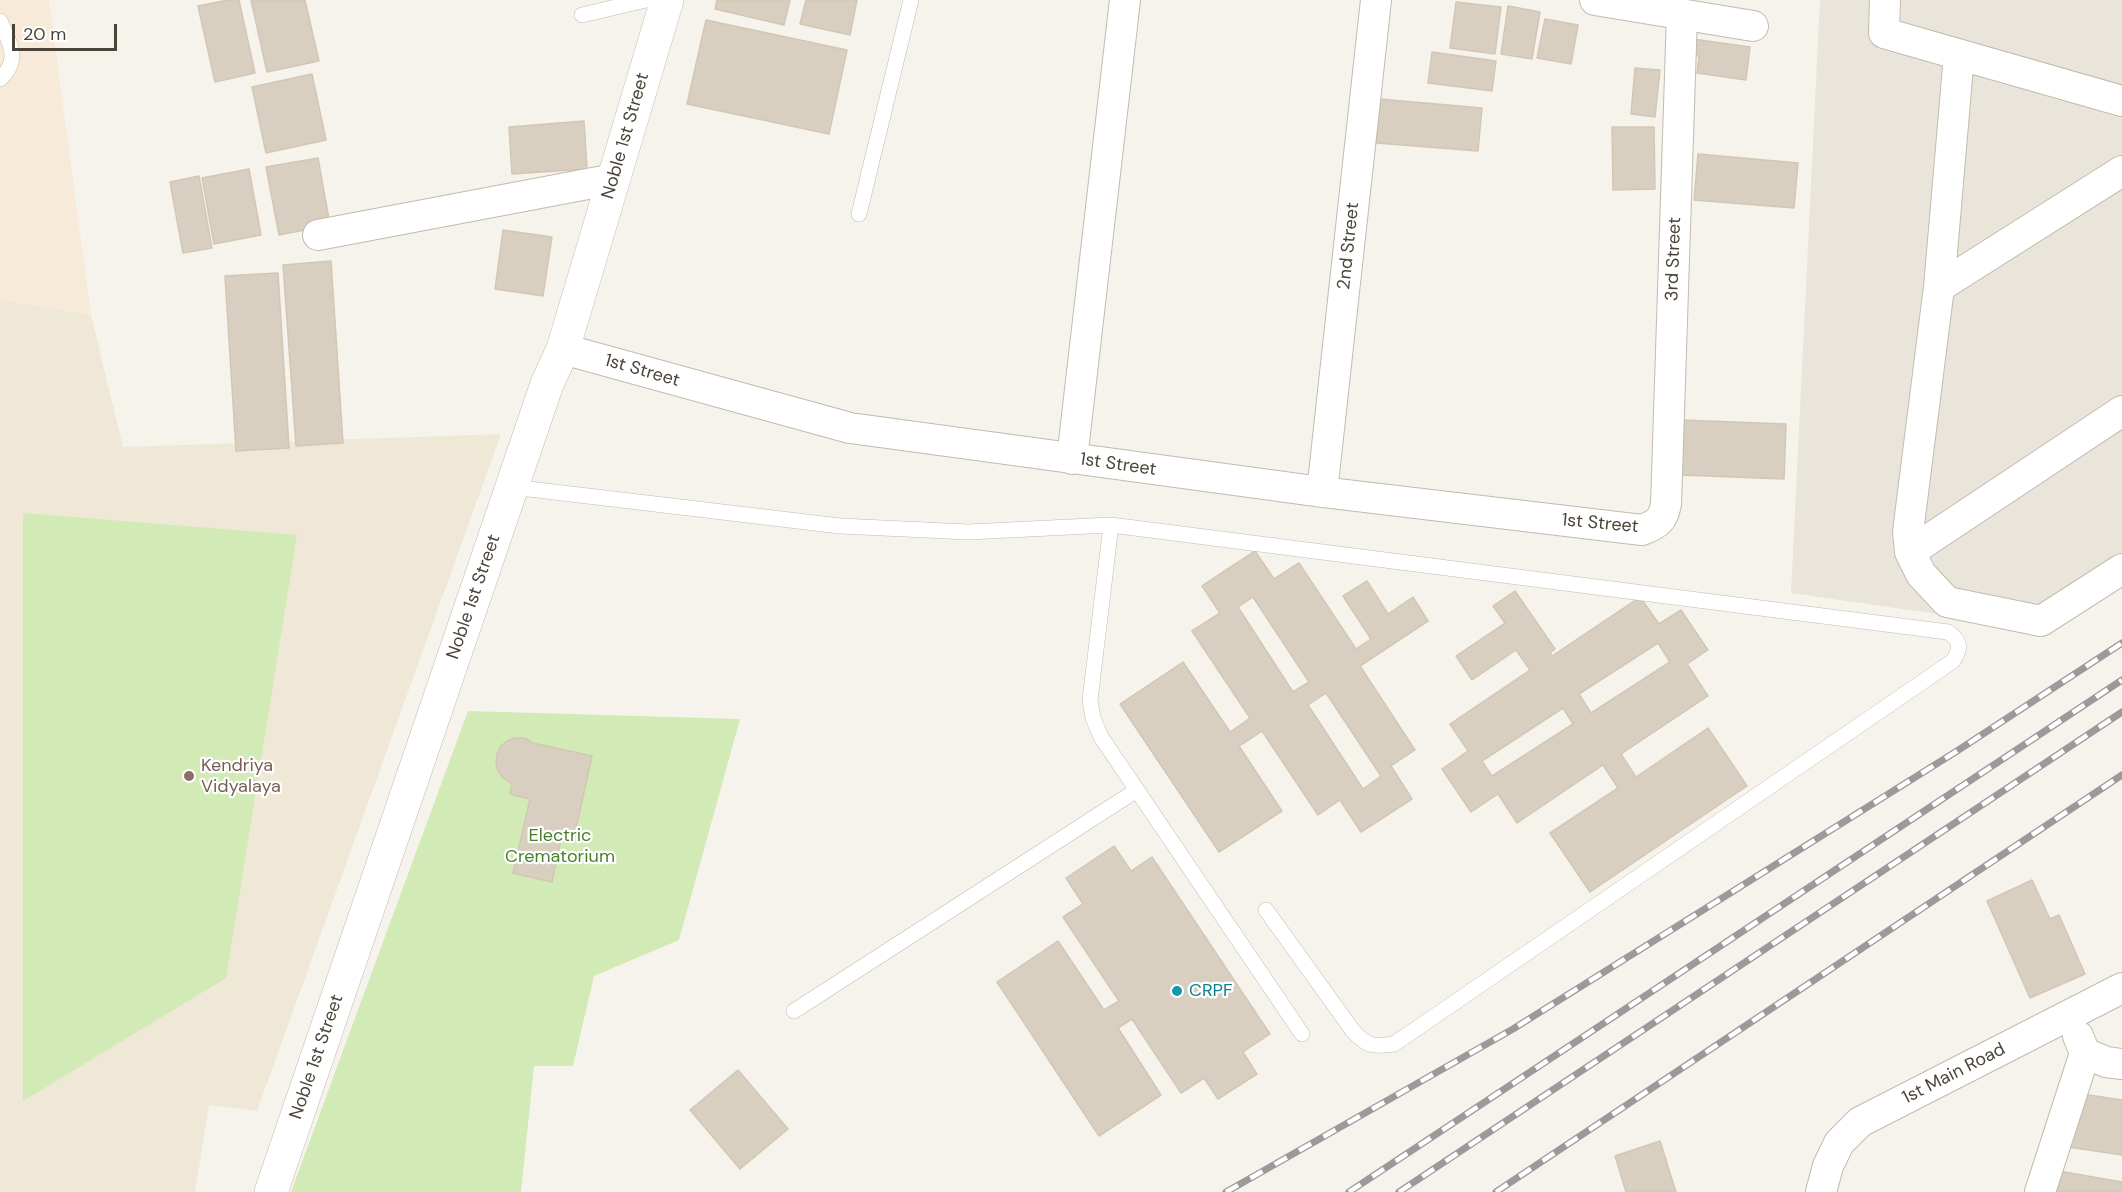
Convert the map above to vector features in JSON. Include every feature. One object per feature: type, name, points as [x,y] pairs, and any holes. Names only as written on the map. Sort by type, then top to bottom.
[{"type":"street","name":"Noble 1st Street","points":[[271,1192],[547,384],[563,349],[667,0]]},
{"type":"street","points":[[1072,459],[1125,0]]},
{"type":"street","name":"2nd Street","points":[[1322,492],[1376,0]]},
{"type":"street","points":[[1595,0],[1753,26]]},
{"type":"street","points":[[1885,0],[1884,33],[2122,101]]},
{"type":"street","name":"3rd Street","points":[[1666,504],[1682,14]]},
{"type":"street","points":[[1959,55],[1939,287],[1908,532],[1910,552],[1921,574],[1947,602],[2040,621],[2122,568]]},
{"type":"street","points":[[1939,287],[2122,171]]},
{"type":"street","points":[[318,235],[614,179]]},
{"type":"street","name":"1st Street","points":[[563,349],[850,428],[1322,492],[1642,530],[1657,524],[1664,516],[1666,504]]},
{"type":"street","points":[[1910,552],[2122,411]]},
{"type":"street","name":"1st Main Road","points":[[1821,1192],[1828,1166],[1839,1143],[1860,1122],[2122,988]]},
{"type":"street","points":[[2040,1192],[2085,1053],[2070,1015]]},
{"type":"street","points":[[2085,1053],[2106,1062],[2122,1064]]},
{"type":"lane","points":[[582,15],[646,0]]},
{"type":"lane","points":[[859,214],[911,0]]},
{"type":"lane","points":[[0,21],[13,56],[10,70],[0,79]]},
{"type":"lane","points":[[512,488],[840,526],[968,532],[1111,525],[1948,632],[1956,638],[1959,645],[1959,651],[1953,661],[1394,1044],[1375,1047],[1362,1041],[1266,910]]},
{"type":"lane","points":[[1111,525],[1090,700],[1093,718],[1101,736],[1302,1034]]},
{"type":"lane","points":[[794,1011],[1137,790]]},
{"type":"shaded area","points":[[0,0],[49,0],[91,315],[0,300]]},
{"type":"shaded area","points":[[1820,0],[2122,0],[2122,576],[2042,629],[1791,593]]},
{"type":"shaded area","name":"Kendriya Vidyalaya","points":[[0,300],[91,315],[123,447],[501,434],[257,1111],[209,1105],[195,1192],[0,1192]]},
{"type":"green space","points":[[23,513],[297,535],[226,978],[23,1101]]},
{"type":"green space","name":"Electric Crematorium","points":[[468,711],[740,719],[679,940],[594,976],[573,1066],[534,1066],[521,1192],[291,1192]]},
{"type":"building","points":[[239,0],[255,73],[215,82],[198,6]]},
{"type":"building","points":[[251,0],[305,0],[319,61],[267,72]]},
{"type":"building","points":[[717,0],[790,0],[784,25],[715,9]]},
{"type":"building","points":[[806,0],[857,0],[850,35],[800,24]]},
{"type":"building","points":[[1456,2],[1501,7],[1495,54],[1450,48]]},
{"type":"building","points":[[1508,6],[1540,12],[1532,59],[1501,54]]},
{"type":"building","points":[[1545,19],[1578,25],[1571,64],[1537,58]]},
{"type":"building","points":[[706,20],[847,50],[829,134],[687,104]]},
{"type":"building","points":[[1693,39],[1750,47],[1746,80],[1697,73],[1699,56],[1690,55]]},
{"type":"building","points":[[1432,52],[1496,61],[1492,91],[1428,83]]},
{"type":"building","points":[[1635,68],[1660,70],[1655,117],[1631,114]]},
{"type":"building","points":[[312,74],[326,140],[266,153],[252,87]]},
{"type":"building","points":[[1368,98],[1482,108],[1478,151],[1364,142]]},
{"type":"building","points":[[584,121],[587,169],[512,174],[509,127]]},
{"type":"building","points":[[1612,127],[1654,127],[1655,189],[1613,190]]},
{"type":"building","points":[[1698,154],[1798,163],[1794,208],[1694,200]]},
{"type":"building","points":[[318,158],[330,225],[279,235],[266,167]]},
{"type":"building","points":[[249,169],[261,235],[214,244],[202,178]]},
{"type":"building","points":[[199,176],[212,248],[183,253],[170,182]]},
{"type":"building","points":[[503,230],[552,237],[543,296],[495,289]]},
{"type":"building","points":[[331,261],[343,443],[296,446],[283,265]]},
{"type":"building","points":[[278,273],[289,448],[236,451],[225,276]]},
{"type":"building","points":[[1682,420],[1786,424],[1784,479],[1680,475]]},
{"type":"building","points":[[1255,551],[1274,579],[1299,563],[1356,649],[1371,639],[1343,596],[1367,581],[1388,614],[1413,597],[1428,621],[1360,666],[1415,750],[1391,766],[1412,799],[1361,832],[1340,800],[1318,815],[1262,731],[1239,746],[1282,811],[1219,852],[1120,704],[1183,662],[1230,732],[1250,718],[1192,631],[1220,613],[1202,586]],"holes":[[[1253,597],[1309,682],[1293,692],[1238,607]],[[1326,693],[1381,776],[1363,789],[1308,705]]]},
{"type":"building","points":[[1515,591],[1555,649],[1550,653],[1552,656],[1640,597],[1659,624],[1681,610],[1708,650],[1687,664],[1708,696],[1621,754],[1636,777],[1708,728],[1747,786],[1590,892],[1550,833],[1618,788],[1603,765],[1517,823],[1498,794],[1471,812],[1442,769],[1468,751],[1450,724],[1530,670],[1516,650],[1472,680],[1456,656],[1505,623],[1493,606]],"holes":[[[1658,643],[1670,662],[1591,713],[1579,694]],[[1563,708],[1573,724],[1492,776],[1482,761]]]},
{"type":"building","points":[[515,738],[524,738],[533,743],[592,756],[573,842],[561,839],[552,882],[513,873],[530,799],[510,794],[512,784],[503,778],[496,763],[501,746]]},
{"type":"building","name":"CRPF","points":[[1114,846],[1131,871],[1152,857],[1270,1034],[1243,1052],[1257,1074],[1218,1099],[1204,1078],[1181,1093],[1132,1019],[1118,1028],[1161,1095],[1099,1136],[997,982],[1058,941],[1104,1010],[1119,1001],[1063,917],[1083,904],[1066,878]]},
{"type":"building","points":[[2032,880],[2050,919],[2059,915],[2085,974],[2030,998],[1987,901]]},
{"type":"building","points":[[738,1070],[788,1129],[740,1169],[690,1110]]},
{"type":"building","points":[[2076,1093],[2122,1100],[2122,1155],[2068,1147]]},
{"type":"building","points":[[1660,1141],[1676,1192],[1626,1192],[1615,1156]]},
{"type":"building","points":[[2059,1171],[2122,1182],[2122,1192],[2056,1192]]},
{"type":"railway","points":[[1226,1192],[1513,1029],[1957,751],[2122,643]]},
{"type":"railway","points":[[1349,1192],[2122,680]]},
{"type":"railway","points":[[1399,1192],[2122,712]]},
{"type":"railway","points":[[1496,1192],[2122,775]]},
{"type":"place","name":"Kendriya Vidyalaya","points":[[189,776]]},
{"type":"place","name":"CRPF","points":[[1177,991]]}]
